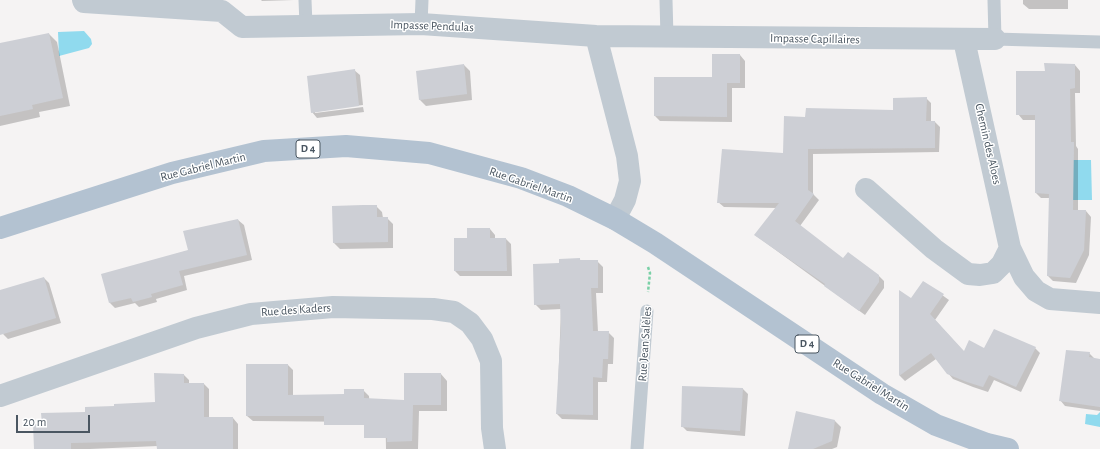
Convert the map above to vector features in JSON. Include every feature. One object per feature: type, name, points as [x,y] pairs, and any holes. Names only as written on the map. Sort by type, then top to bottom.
[{"type":"main road","name":"Rue Gabriel Martin","points":[[0,228],[172,173],[264,151],[346,146],[429,154],[498,172],[568,196],[615,219],[655,243],[882,394],[936,425],[987,444],[1008,449]]},
{"type":"street","name":"Impasse Pendulas","points":[[83,0],[222,11],[242,27],[422,24],[596,36]]},
{"type":"street","name":"Impasse Capillaires","points":[[596,36],[995,40]]},
{"type":"street","points":[[596,36],[627,156],[630,181],[625,200],[615,219]]},
{"type":"street","name":"Chemin des Aloes","points":[[964,40],[1010,248],[1024,277],[1036,291],[1050,299],[1100,303]]},
{"type":"street","points":[[866,189],[934,249],[968,274],[980,275],[993,272],[1002,264],[1010,248]]},
{"type":"street","name":"Rue des Kaders","points":[[0,396],[196,328],[251,314],[333,307],[433,309],[454,312],[470,323],[482,339],[491,361],[492,428],[495,449]]},
{"type":"lane","points":[[305,0],[306,25]]},
{"type":"lane","points":[[422,0],[422,24]]},
{"type":"lane","points":[[666,0],[667,37]]},
{"type":"lane","points":[[994,0],[995,40],[1100,42]]},
{"type":"lane","name":"Rue Jean Salèles","points":[[637,449],[647,311]]},
{"type":"path","name":"Rue Jean Salèles","points":[[647,311],[650,273],[646,258],[655,243]]},
{"type":"water","points":[[84,31],[91,39],[92,44],[89,48],[59,56],[58,32]]},
{"type":"water","points":[[1073,160],[1091,160],[1092,200],[1073,200]]},
{"type":"water","points":[[1100,412],[1100,427],[1085,424],[1086,414],[1097,415]]},
{"type":"building","points":[[49,33],[63,98],[32,105],[33,109],[0,116],[0,43]]},
{"type":"building","points":[[712,54],[740,54],[740,83],[727,83],[727,117],[654,116],[654,77],[712,77]]},
{"type":"building","points":[[1044,63],[1075,64],[1075,88],[1070,89],[1071,142],[1074,142],[1073,210],[1086,210],[1084,250],[1070,278],[1047,276],[1049,194],[1035,193],[1035,115],[1016,115],[1016,71],[1045,71]]},
{"type":"building","points":[[464,64],[467,94],[419,100],[416,71]]},
{"type":"building","points":[[355,69],[359,106],[311,113],[307,76]]},
{"type":"building","points":[[927,97],[926,121],[935,121],[935,148],[808,149],[808,190],[814,194],[795,221],[843,258],[848,252],[879,275],[879,282],[859,311],[824,286],[825,284],[754,235],[779,203],[717,203],[722,149],[783,153],[784,116],[805,117],[806,108],[893,110],[893,98]]},
{"type":"building","points":[[377,205],[377,217],[388,217],[388,242],[333,243],[332,206]]},
{"type":"building","points":[[238,219],[247,255],[179,271],[183,285],[151,294],[152,297],[133,302],[131,298],[109,303],[101,274],[188,250],[183,231]]},
{"type":"building","points":[[467,228],[490,228],[490,238],[506,238],[507,271],[454,271],[454,238],[467,238]]},
{"type":"building","points":[[580,258],[580,260],[598,260],[598,288],[591,288],[593,331],[609,331],[608,359],[603,359],[602,378],[593,377],[593,415],[556,414],[561,325],[560,304],[534,305],[533,264],[559,263],[559,259]]},
{"type":"building","points":[[44,277],[56,318],[0,335],[0,290]]},
{"type":"building","points":[[923,281],[944,294],[930,314],[964,351],[969,340],[984,348],[994,329],[1036,347],[1016,387],[989,375],[983,387],[947,374],[931,353],[899,376],[899,290],[911,298]]},
{"type":"building","points":[[1066,350],[1090,352],[1089,357],[1100,359],[1100,407],[1059,401]]},
{"type":"building","points":[[246,364],[288,364],[288,395],[344,394],[344,389],[364,389],[364,398],[404,400],[404,373],[441,373],[441,405],[413,405],[412,441],[387,442],[387,438],[364,438],[364,425],[324,425],[324,416],[246,416]]},
{"type":"building","points":[[154,373],[184,374],[184,383],[204,383],[204,417],[233,417],[233,449],[157,449],[156,441],[71,443],[71,449],[34,449],[33,424],[42,424],[41,413],[85,412],[85,407],[155,402]]},
{"type":"building","points":[[682,386],[743,388],[740,431],[681,427]]},
{"type":"building","points":[[796,411],[835,420],[832,441],[813,449],[788,449]]}]
